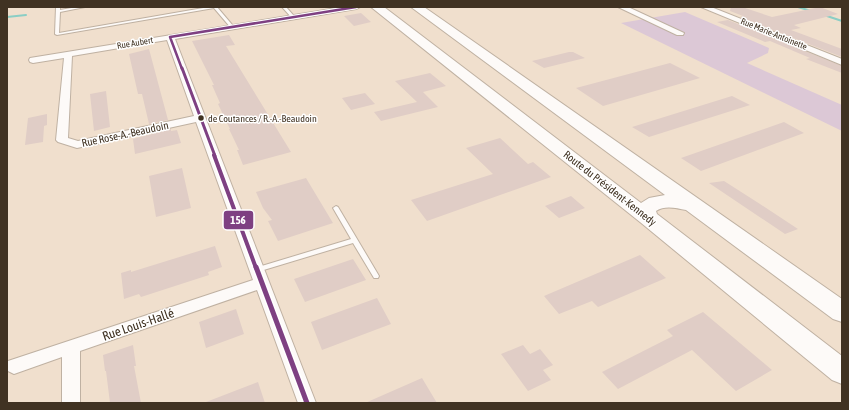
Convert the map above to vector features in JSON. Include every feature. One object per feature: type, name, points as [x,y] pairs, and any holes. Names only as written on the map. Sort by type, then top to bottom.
[{"type":"main road","name":"Route du Président-Kennedy","points":[[377,7],[647,216],[842,372]]},
{"type":"main road","points":[[417,7],[842,312]]},
{"type":"main road","points":[[647,216],[646,209],[651,204],[678,202],[695,206]]},
{"type":"street","name":"Rue Aubert","points":[[33,60],[356,7]]},
{"type":"street","points":[[622,7],[680,33]]},
{"type":"street","name":"Rue Marie-Antoinette","points":[[705,7],[842,62]]},
{"type":"street","points":[[170,37],[307,403]]},
{"type":"street","name":"Rue Rose-A.-Beaudoin","points":[[68,55],[62,140],[77,145],[200,118]]},
{"type":"street","name":"Rue Louis-Hallé","points":[[14,366],[71,347],[260,276]]},
{"type":"street","points":[[71,347],[71,403]]},
{"type":"lane","points":[[83,7],[58,9],[57,34],[216,7],[232,27]]},
{"type":"lane","points":[[284,7],[293,17]]},
{"type":"lane","points":[[336,208],[376,276]]},
{"type":"lane","points":[[260,276],[355,240]]},
{"type":"shaded area","points":[[685,12],[769,48],[768,53],[747,63],[842,105],[842,131],[621,23]]},
{"type":"building","points":[[731,7],[742,7],[772,17],[820,7],[838,14],[794,25],[801,28],[791,30],[842,49],[842,57],[740,17],[743,16],[730,11]]},
{"type":"building","points":[[361,13],[371,22],[354,26],[344,16]]},
{"type":"building","points":[[728,20],[842,66],[842,73],[806,59],[810,58],[770,41],[765,42],[717,22]]},
{"type":"building","points":[[229,35],[235,45],[226,46],[291,152],[243,165],[237,150],[239,150],[218,104],[220,103],[212,85],[214,85],[192,41]]},
{"type":"building","points":[[149,49],[168,120],[149,124],[142,94],[138,94],[129,54]]},
{"type":"building","points":[[573,52],[585,58],[544,68],[532,61]]},
{"type":"building","points":[[670,63],[700,78],[603,106],[576,88]]},
{"type":"building","points":[[430,73],[446,86],[423,92],[438,107],[381,121],[374,112],[417,102],[395,81]]},
{"type":"building","points":[[106,91],[110,127],[94,131],[90,94]]},
{"type":"building","points":[[365,93],[375,104],[351,110],[342,98]]},
{"type":"building","points":[[732,96],[750,105],[649,137],[632,127]]},
{"type":"building","points":[[47,114],[47,125],[44,126],[43,142],[25,145],[28,118]]},
{"type":"building","points":[[784,122],[804,133],[701,171],[681,158]]},
{"type":"building","points":[[171,129],[171,131],[177,130],[181,143],[135,154],[133,139]]},
{"type":"building","points":[[500,138],[528,164],[533,162],[551,177],[427,221],[411,200],[493,174],[466,148]]},
{"type":"building","points":[[182,168],[191,208],[156,217],[149,176]]},
{"type":"building","points":[[306,178],[333,223],[278,241],[268,221],[272,220],[263,208],[256,192]]},
{"type":"building","points":[[724,181],[798,229],[785,234],[709,183]]},
{"type":"building","points":[[571,196],[585,208],[559,218],[545,206]]},
{"type":"building","points":[[215,246],[222,267],[208,272],[209,275],[141,297],[139,294],[124,299],[121,273],[131,270],[131,272]]},
{"type":"building","points":[[640,255],[666,278],[598,307],[592,301],[559,314],[544,296]]},
{"type":"building","points":[[353,259],[366,280],[305,302],[294,279]]},
{"type":"building","points":[[377,298],[391,324],[322,350],[311,322]]},
{"type":"building","points":[[236,309],[244,334],[206,348],[199,322]]},
{"type":"building","points":[[703,312],[772,370],[736,391],[692,350],[618,389],[602,372],[673,336],[667,330]]},
{"type":"building","points":[[133,345],[136,366],[134,366],[141,403],[110,403],[103,355]]},
{"type":"building","points":[[523,345],[530,354],[540,349],[553,365],[543,370],[551,380],[528,391],[501,354]]},
{"type":"building","points":[[422,378],[437,403],[365,403]]},
{"type":"building","points":[[258,382],[265,403],[206,403],[206,402]]},
{"type":"waterway","points":[[798,7],[811,11]]},
{"type":"waterway","points":[[7,17],[26,15]]},
{"type":"waterway","points":[[824,15],[842,21]]},
{"type":"transit line","name":"156","points":[[170,37],[356,7]]},
{"type":"transit line","name":"156","points":[[170,37],[307,403]]},
{"type":"place","name":"de Coutances / R.-A.-Beaudoin","points":[[201,118]]}]
